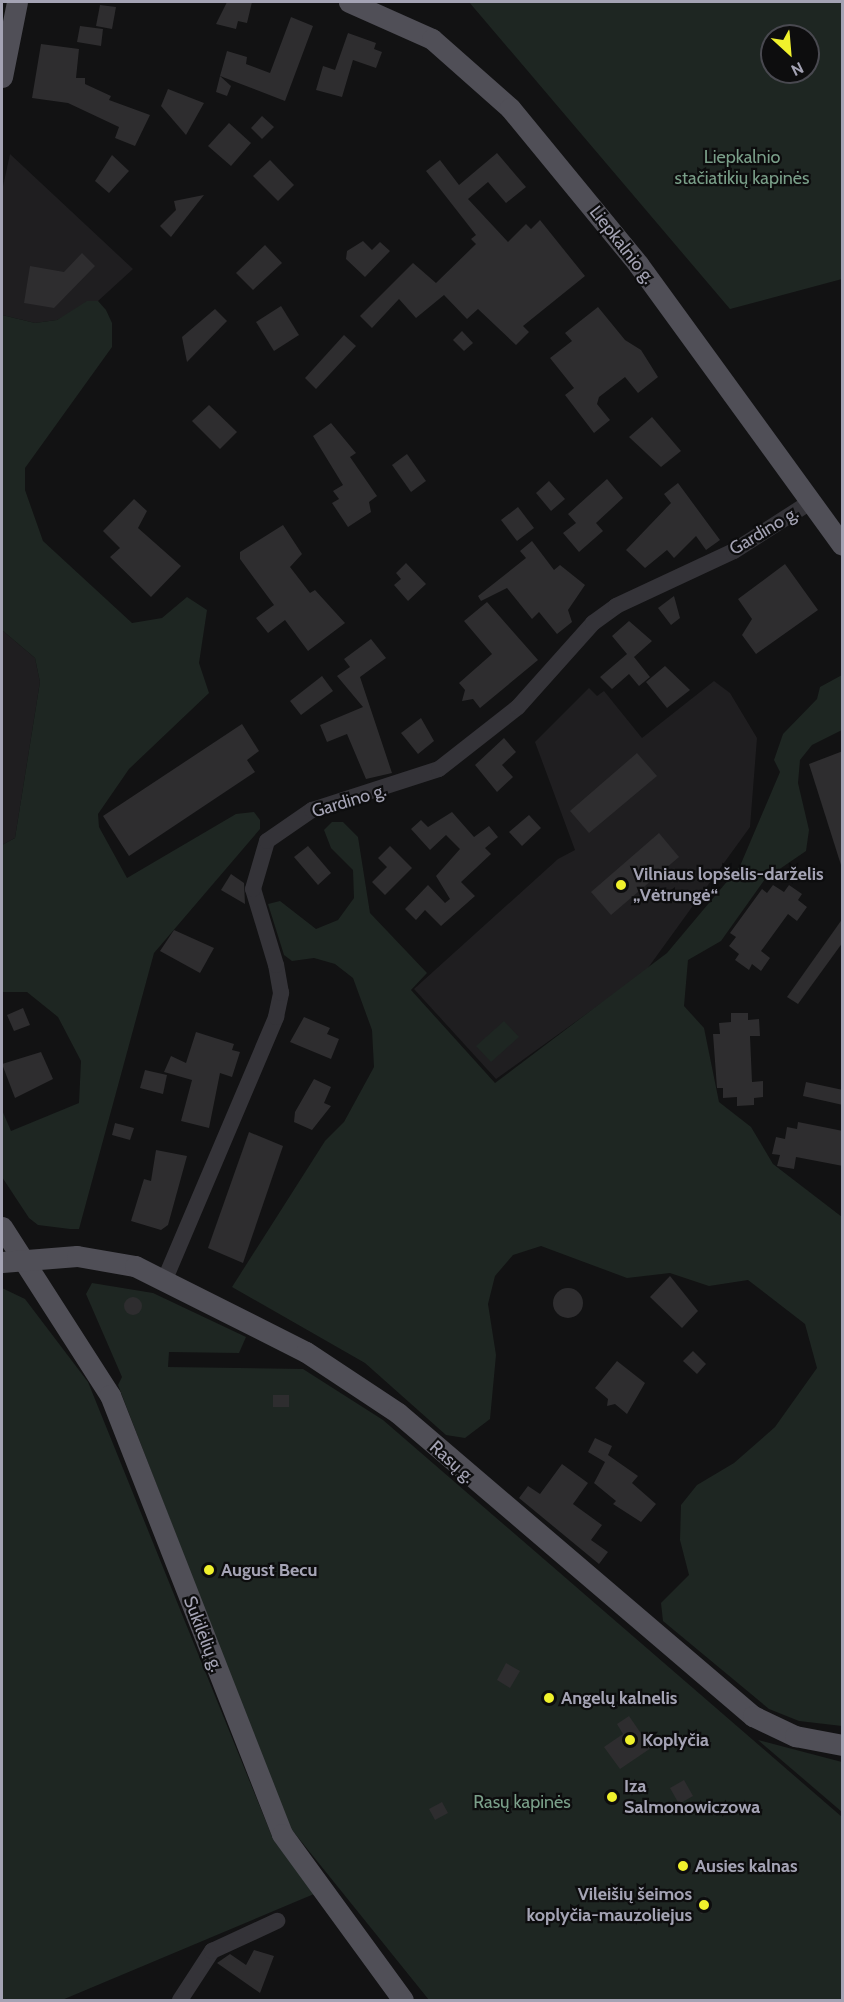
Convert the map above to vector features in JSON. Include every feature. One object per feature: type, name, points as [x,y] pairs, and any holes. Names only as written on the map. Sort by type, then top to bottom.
[{"type":"main road","points":[[2,77],[17,2]]},
{"type":"main road","name":"Liepkalnio g.","points":[[350,2],[432,39],[510,108],[638,264],[843,545]]},
{"type":"main road","name":"Sukilėlių g.","points":[[2,1227],[11,1260],[110,1395],[282,1834],[403,2001]]},
{"type":"main road","name":"Rasų g.","points":[[11,1260],[77,1256],[135,1266],[278,1336],[375,1394],[753,1716],[795,1736],[843,1745]]},
{"type":"street","name":"Gardino g.","points":[[165,1279],[276,1017],[281,993],[276,965],[253,889],[267,841],[312,810],[439,769],[518,708],[593,623],[616,606],[734,551],[812,501]]},
{"type":"street","points":[[180,2001],[212,1951],[277,1921]]},
{"type":"shaded area","points":[[10,154],[133,269],[98,301],[57,320],[35,323],[2,315],[2,191]]},
{"type":"shaded area","points":[[2,630],[35,658],[40,682],[15,838],[2,845]]},
{"type":"shaded area","name":"Vilniaus lopšelis-darželis „Vėtrungė“","points":[[714,681],[730,693],[757,738],[750,827],[645,972],[496,1079],[414,989],[558,859],[575,850],[535,742],[589,688],[597,696],[604,691],[642,738]]},
{"type":"green space","name":"Liepkalnio stačiatikių kapinės","points":[[469,2],[842,2],[842,279],[730,309]]},
{"type":"green space","points":[[87,301],[98,301],[106,310],[112,323],[112,347],[25,468],[25,490],[43,541],[132,623],[162,618],[187,597],[207,610],[199,663],[209,693],[129,769],[98,814],[99,827],[127,878],[236,814],[254,812],[260,820],[260,829],[154,953],[79,1229],[70,1229],[38,1225],[29,1218],[2,1177],[2,1110],[11,1131],[79,1103],[81,1061],[58,1017],[27,992],[2,992],[2,845],[15,838],[40,682],[35,658],[2,630],[2,315],[35,323],[57,320]]},
{"type":"green space","points":[[842,675],[842,730],[812,745],[800,760],[798,783],[809,830],[806,851],[765,879],[721,941],[688,960],[684,1006],[704,1028],[719,1102],[751,1127],[773,1164],[842,1217],[842,1726],[799,1721],[769,1709],[663,1621],[661,1603],[689,1575],[680,1540],[681,1505],[697,1485],[734,1463],[775,1427],[817,1368],[805,1324],[748,1280],[709,1286],[670,1273],[627,1278],[541,1246],[513,1255],[495,1276],[488,1304],[496,1355],[490,1419],[465,1438],[446,1435],[365,1363],[232,1287],[325,1141],[344,1122],[374,1067],[372,1030],[353,978],[335,964],[314,958],[292,961],[284,955],[268,904],[280,901],[316,929],[338,920],[354,898],[353,870],[331,848],[324,830],[332,822],[343,822],[358,837],[370,913],[427,973],[411,990],[495,1083],[667,953],[740,866],[780,772],[774,760],[783,734],[817,699],[820,687]]},
{"type":"green space","points":[[504,1021],[519,1037],[491,1062],[476,1046]]},
{"type":"green space","name":"Rasų kapinės","points":[[92,1283],[153,1293],[246,1337],[239,1353],[169,1352],[168,1367],[303,1369],[383,1420],[842,1817],[842,2000],[429,2000],[288,1825],[118,1385],[122,1377],[86,1294]]},
{"type":"green space","points":[[2,1288],[25,1299],[88,1382],[273,1839],[314,1894],[62,2000],[2,2000]]},
{"type":"green space","points":[[758,1740],[842,1762],[842,1812]]},
{"type":"building","points":[[227,2],[252,2],[247,23],[238,21],[236,29],[216,24]]},
{"type":"building","points":[[100,5],[116,7],[112,29],[96,26]]},
{"type":"building","points":[[291,17],[313,26],[285,101],[220,76],[227,51],[247,57],[246,64],[270,73]]},
{"type":"building","points":[[80,26],[103,29],[101,46],[77,42]]},
{"type":"building","points":[[348,33],[376,43],[374,49],[382,52],[376,68],[353,60],[342,97],[316,90],[323,66],[335,70]]},
{"type":"building","points":[[41,44],[79,49],[76,78],[85,78],[85,84],[111,96],[109,100],[150,115],[135,146],[115,138],[119,127],[68,103],[32,98]]},
{"type":"building","points":[[220,76],[231,86],[227,96],[216,92]]},
{"type":"building","points":[[168,89],[204,103],[186,135],[161,106]]},
{"type":"building","points":[[262,116],[274,127],[262,139],[251,128]]},
{"type":"building","points":[[229,123],[251,143],[231,166],[208,146]]},
{"type":"building","points":[[497,153],[526,187],[506,203],[488,182],[468,199],[508,242],[526,224],[531,229],[540,220],[585,276],[523,326],[529,332],[516,345],[478,309],[467,319],[444,295],[416,318],[399,299],[372,328],[360,316],[413,263],[436,283],[476,244],[471,239],[476,235],[426,171],[440,160],[459,185]]},
{"type":"building","points":[[112,155],[129,171],[109,193],[95,181]]},
{"type":"building","points":[[270,160],[294,185],[278,201],[253,176]]},
{"type":"building","points":[[204,195],[171,237],[160,226],[176,210],[174,201]]},
{"type":"building","points":[[363,241],[372,250],[380,242],[390,251],[365,277],[346,259],[347,251]]},
{"type":"building","points":[[265,245],[282,263],[253,290],[236,273]]},
{"type":"building","points":[[82,253],[95,266],[54,308],[24,303],[30,266],[64,272]]},
{"type":"building","points":[[281,306],[299,335],[274,351],[256,322]]},
{"type":"building","points":[[598,307],[625,340],[641,350],[658,377],[638,393],[625,377],[599,397],[597,404],[610,420],[594,433],[565,395],[574,388],[550,358],[572,341],[565,333]]},
{"type":"building","points":[[215,309],[227,321],[187,362],[182,337]]},
{"type":"building","points":[[462,331],[473,343],[464,351],[453,340]]},
{"type":"building","points":[[344,335],[356,346],[316,389],[305,378]]},
{"type":"building","points":[[209,405],[237,432],[220,449],[192,421]]},
{"type":"building","points":[[652,417],[681,451],[661,467],[629,437]]},
{"type":"building","points":[[331,423],[356,453],[350,457],[377,496],[369,502],[371,512],[348,527],[332,503],[339,499],[333,491],[343,485],[313,436]]},
{"type":"building","points":[[407,454],[426,481],[411,492],[392,465]]},
{"type":"building","points":[[607,479],[623,498],[596,523],[603,531],[579,552],[563,533],[576,523],[568,514]]},
{"type":"building","points":[[549,481],[565,499],[551,511],[536,493]]},
{"type":"building","points":[[678,483],[720,540],[706,550],[696,536],[674,558],[667,550],[645,568],[626,550],[671,503],[664,494]]},
{"type":"building","points":[[134,499],[147,511],[138,528],[181,566],[151,597],[110,557],[120,548],[103,531]]},
{"type":"building","points":[[518,507],[534,528],[517,541],[501,520]]},
{"type":"building","points":[[283,525],[302,554],[290,567],[310,593],[315,590],[345,623],[308,651],[285,620],[268,633],[256,618],[274,605],[240,559],[240,552]]},
{"type":"building","points":[[532,541],[554,570],[560,565],[585,585],[568,610],[572,622],[557,634],[539,612],[532,619],[507,588],[481,601],[478,596],[526,558],[520,551]]},
{"type":"building","points":[[406,563],[426,584],[408,601],[394,585],[401,579],[396,573]]},
{"type":"building","points":[[785,564],[818,610],[756,654],[742,635],[752,619],[738,599]]},
{"type":"building","points":[[674,596],[680,618],[671,625],[658,608]]},
{"type":"building","points":[[487,602],[538,660],[480,708],[473,699],[462,701],[465,690],[459,683],[492,654],[464,621]]},
{"type":"building","points":[[629,621],[652,641],[634,657],[650,677],[639,686],[629,674],[612,689],[600,677],[627,654],[612,636]]},
{"type":"building","points":[[371,639],[386,658],[360,677],[392,773],[366,779],[347,734],[327,742],[320,725],[363,707],[337,676],[350,667],[344,659]]},
{"type":"building","points":[[665,666],[690,690],[667,708],[646,682]]},
{"type":"building","points":[[322,676],[333,691],[301,715],[290,701]]},
{"type":"building","points":[[421,718],[434,741],[418,754],[401,733]]},
{"type":"building","points":[[242,724],[259,751],[247,760],[255,772],[129,856],[103,816]]},
{"type":"building","points":[[504,738],[516,752],[502,765],[513,777],[497,792],[475,765]]},
{"type":"building","points":[[843,751],[843,864],[841,865],[809,764]]},
{"type":"building","points":[[637,753],[657,776],[589,833],[570,811]]},
{"type":"building","points":[[452,812],[474,837],[489,826],[498,837],[485,848],[491,854],[461,882],[475,896],[441,926],[425,910],[416,920],[405,909],[428,885],[445,903],[450,899],[436,876],[460,849],[446,835],[430,850],[411,829],[421,820],[428,827]]},
{"type":"building","points":[[529,815],[541,828],[522,846],[509,832]]},
{"type":"building","points":[[659,833],[679,857],[611,915],[591,892]]},
{"type":"building","points":[[308,846],[331,873],[318,885],[294,857]]},
{"type":"building","points":[[390,846],[412,868],[385,895],[372,882],[387,867],[378,858]]},
{"type":"building","points":[[231,874],[244,883],[245,904],[221,890]]},
{"type":"building","points":[[773,885],[784,892],[789,885],[802,894],[798,900],[807,907],[797,921],[788,914],[761,951],[770,958],[761,971],[752,964],[749,970],[735,960],[739,954],[729,946],[736,937],[730,933],[762,889],[767,893]]},
{"type":"building","points":[[843,918],[843,942],[798,1004],[787,997]]},
{"type":"building","points":[[174,930],[214,948],[200,973],[160,951]]},
{"type":"building","points":[[23,1008],[30,1025],[14,1031],[7,1015]]},
{"type":"building","points":[[731,1013],[748,1013],[748,1020],[759,1019],[760,1036],[750,1036],[752,1082],[763,1081],[763,1097],[754,1098],[754,1105],[737,1106],[737,1097],[723,1098],[723,1088],[717,1088],[713,1034],[720,1034],[719,1023],[731,1022]]},
{"type":"building","points":[[304,1017],[330,1028],[327,1034],[339,1039],[331,1059],[290,1042]]},
{"type":"building","points":[[196,1032],[234,1044],[232,1050],[240,1052],[232,1077],[220,1073],[209,1128],[181,1121],[192,1080],[164,1072],[171,1056],[186,1063]]},
{"type":"building","points":[[41,1052],[53,1079],[15,1098],[2,1064]]},
{"type":"building","points":[[145,1070],[167,1075],[163,1094],[140,1088]]},
{"type":"building","points":[[314,1079],[331,1087],[324,1103],[331,1106],[312,1130],[294,1122],[295,1112]]},
{"type":"building","points":[[806,1082],[843,1090],[843,1105],[803,1096]]},
{"type":"building","points":[[798,1122],[843,1131],[843,1166],[796,1157],[794,1169],[777,1166],[780,1155],[772,1154],[776,1137],[785,1139],[787,1127],[797,1129]]},
{"type":"building","points":[[115,1123],[134,1128],[130,1140],[112,1135]]},
{"type":"building","points":[[249,1132],[283,1146],[243,1263],[208,1248]]},
{"type":"building","points":[[156,1150],[187,1156],[168,1225],[161,1230],[131,1221],[144,1179],[151,1181]]},
{"type":"building","points":[[670,1276],[698,1311],[682,1328],[650,1297]]},
{"type":"building","points":[[568,1288],[574,1289],[582,1297],[582,1309],[574,1317],[568,1318],[562,1317],[554,1309],[553,1303],[554,1297],[562,1289]]},
{"type":"building","points":[[133,1297],[139,1300],[142,1306],[139,1312],[133,1315],[127,1312],[124,1306],[127,1300]]},
{"type":"building","points":[[693,1351],[706,1364],[697,1374],[683,1361]]},
{"type":"building","points":[[617,1361],[645,1383],[627,1414],[615,1404],[607,1406],[608,1399],[595,1388]]},
{"type":"building","points":[[273,1395],[289,1395],[289,1407],[273,1407]]},
{"type":"building","points":[[595,1438],[612,1446],[608,1455],[638,1476],[632,1483],[656,1504],[641,1522],[613,1504],[616,1501],[594,1483],[605,1462],[588,1452]]},
{"type":"building","points":[[562,1464],[588,1483],[573,1504],[602,1525],[591,1540],[608,1552],[599,1564],[519,1498],[528,1486],[540,1494]]},
{"type":"building","points":[[506,1663],[520,1671],[510,1688],[497,1680]]},
{"type":"building","name":"Koplyčia","points":[[629,1716],[651,1748],[620,1769],[604,1747],[623,1734],[617,1724]]},
{"type":"building","points":[[684,1780],[693,1796],[679,1804],[670,1788]]},
{"type":"building","points":[[442,1802],[448,1813],[435,1820],[429,1809]]},
{"type":"building","name":"Vileišių šeimos koplyčia-mauzoliejus","points":[[706,1896],[712,1909],[701,1914],[695,1901]]},
{"type":"building","points":[[254,1950],[274,1956],[260,1993],[217,1963],[230,1954],[246,1965]]},
{"type":"place","name":"Vilniaus lopšelis-darželis „Vėtrungė“","points":[[621,885]]},
{"type":"place","name":"August Becu","points":[[209,1570]]},
{"type":"place","name":"Angelų kalnelis","points":[[549,1698]]},
{"type":"place","name":"Koplyčia","points":[[630,1740]]},
{"type":"place","name":"Iza Salmonowiczowa","points":[[612,1797]]},
{"type":"place","name":"Ausies kalnas","points":[[683,1866]]},
{"type":"place","name":"Vileišių šeimos koplyčia-mauzoliejus","points":[[704,1905]]}]
